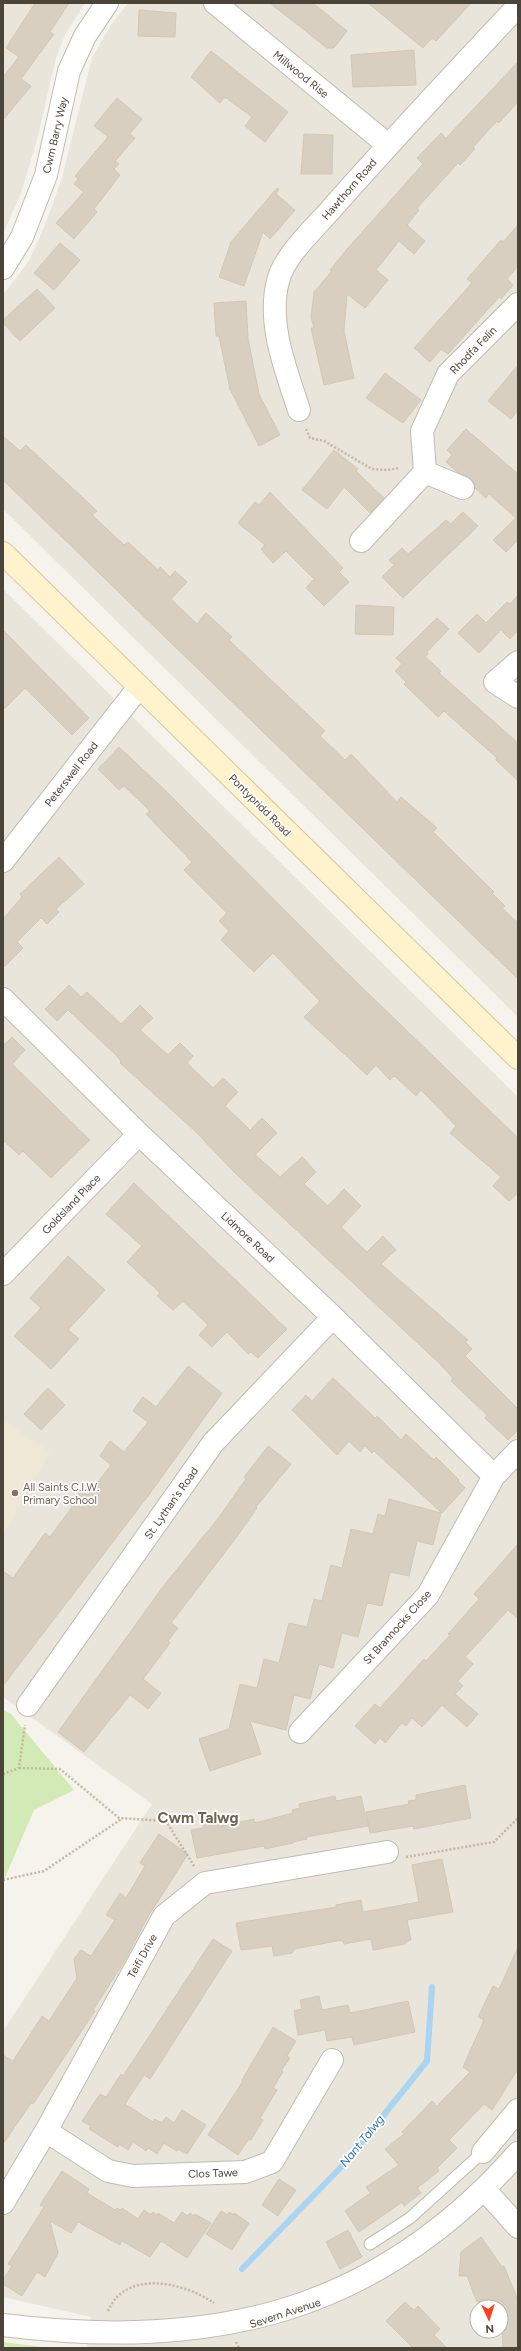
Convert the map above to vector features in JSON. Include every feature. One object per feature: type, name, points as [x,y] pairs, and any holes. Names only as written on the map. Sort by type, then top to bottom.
[{"type":"main road","name":"Pontypridd Road","points":[[3,552],[518,1058]]},
{"type":"street","name":"Cwm Barry Way","points":[[3,268],[22,237],[46,175],[69,71],[85,36],[107,3]]},
{"type":"street","name":"Millwood Rise","points":[[215,3],[388,145]]},
{"type":"street","name":"Hawthorn Road","points":[[299,410],[280,354],[275,311],[278,280],[290,256],[388,145],[518,6]]},
{"type":"street","name":"Rhodfa Felin","points":[[425,472],[422,431],[448,374],[518,304]]},
{"type":"street","points":[[361,541],[425,472],[463,488]]},
{"type":"street","points":[[518,662],[495,682],[518,697]]},
{"type":"street","name":"Peterswell Road","points":[[3,861],[140,687]]},
{"type":"street","name":"Lidmore Road","points":[[3,999],[139,1134],[334,1317],[494,1476]]},
{"type":"street","name":"Goldsland Place","points":[[3,1274],[139,1134]]},
{"type":"street","name":"St. Lythan's Road","points":[[28,1705],[213,1443],[334,1317]]},
{"type":"street","name":"St Brannocks Close","points":[[300,1732],[428,1595],[494,1476],[518,1451]]},
{"type":"street","name":"Teifi Drive","points":[[3,2203],[46,2131],[164,1916],[205,1883],[386,1852]]},
{"type":"street","name":"Clos Tawe","points":[[46,2131],[108,2171],[134,2176],[246,2172],[272,2162],[332,2060]]},
{"type":"street","points":[[483,2152],[518,2110]]},
{"type":"street","name":"Severn Avenue","points":[[3,2325],[110,2338],[180,2337],[230,2330],[290,2314],[359,2283],[422,2242],[484,2189],[518,2153]]},
{"type":"street","points":[[484,2189],[518,2228]]},
{"type":"lane","points":[[370,2244],[410,2218],[483,2152]]},
{"type":"path","points":[[299,410],[310,438],[324,441],[372,469],[387,470],[399,468],[425,472]]},
{"type":"path","points":[[19,1768],[28,1705]]},
{"type":"path","points":[[3,1774],[19,1768],[60,1769],[119,1818],[166,1821],[205,1883]]},
{"type":"path","points":[[3,1880],[44,1871],[123,1818]]},
{"type":"path","points":[[386,1852],[408,1858],[494,1842],[518,1818]]},
{"type":"path","points":[[106,2317],[113,2298],[129,2287],[166,2283],[199,2293],[218,2306],[230,2330]]},
{"type":"shaded area","points":[[3,3],[85,3],[65,35],[56,58],[37,140],[21,193],[3,234]]},
{"type":"shaded area","points":[[128,3],[518,3],[518,1017],[3,509],[3,295],[29,261],[45,225],[62,178],[92,58],[111,25]]},
{"type":"shaded area","points":[[3,589],[518,1097],[518,2348],[87,2348],[91,2317],[3,2297],[3,2031],[152,1804],[3,1697],[3,1534],[49,1452],[3,1421]]},
{"type":"shaded area","name":"All Saints C.I.W. Primary School","points":[[3,1421],[50,1452],[3,1534]]},
{"type":"green space","points":[[3,1710],[11,1714],[74,1790],[34,1810],[3,1882]]},
{"type":"green space","points":[[3,2342],[50,2348],[3,2348]]},
{"type":"building","points":[[35,3],[69,3],[50,32],[54,34],[21,79],[31,86],[3,120],[3,77],[19,57],[6,48]]},
{"type":"building","points":[[270,3],[313,3],[347,31],[334,48],[327,48]]},
{"type":"building","points":[[368,3],[471,3],[436,41],[432,38],[423,48]]},
{"type":"building","points":[[139,10],[176,13],[175,37],[138,36]]},
{"type":"building","points":[[414,50],[416,85],[353,87],[351,55]]},
{"type":"building","points":[[211,51],[288,112],[265,142],[245,126],[252,117],[225,97],[220,103],[191,77]]},
{"type":"building","points":[[518,62],[518,102],[499,123],[497,121],[473,147],[475,149],[460,165],[458,163],[417,208],[419,210],[407,225],[425,241],[414,254],[399,241],[376,270],[388,280],[365,308],[347,294],[344,331],[354,378],[324,385],[311,328],[314,328],[311,317],[314,292],[332,271],[330,270],[348,248],[423,164],[417,158],[441,133],[446,138]]},
{"type":"building","points":[[117,98],[142,119],[130,134],[135,138],[115,161],[119,164],[114,169],[120,175],[94,209],[97,212],[74,239],[56,223],[84,192],[74,184],[78,179],[75,176],[108,137],[94,126]]},
{"type":"building","points":[[304,134],[333,135],[332,174],[301,174]]},
{"type":"building","points":[[277,188],[279,189],[276,194],[295,210],[270,239],[263,232],[244,286],[219,277],[231,242]]},
{"type":"building","points":[[518,225],[518,266],[507,279],[513,285],[501,299],[499,297],[448,354],[441,349],[430,362],[414,348],[472,283],[467,279],[501,240],[503,242]]},
{"type":"building","points":[[60,243],[80,260],[54,290],[34,273]]},
{"type":"building","points":[[37,289],[55,308],[20,341],[3,323],[3,320]]},
{"type":"building","points":[[246,301],[248,338],[259,394],[280,435],[259,446],[230,389],[219,336],[216,336],[214,303]]},
{"type":"building","points":[[518,365],[518,410],[511,419],[488,401]]},
{"type":"building","points":[[385,373],[421,400],[403,423],[366,398]]},
{"type":"building","points":[[466,429],[518,474],[518,540],[506,552],[493,540],[516,518],[489,494],[486,498],[475,488],[473,480],[457,472],[446,462],[452,455],[447,450]]},
{"type":"building","points":[[3,436],[20,451],[26,445],[97,511],[92,515],[124,545],[128,542],[158,570],[160,567],[170,577],[175,571],[187,582],[171,599],[197,624],[206,613],[232,637],[229,640],[325,731],[320,736],[345,760],[351,754],[397,802],[401,797],[437,828],[433,832],[494,892],[492,893],[505,906],[502,908],[518,923],[518,979],[3,480]]},
{"type":"building","points":[[334,450],[358,469],[356,471],[384,498],[370,513],[344,487],[327,509],[302,490]]},
{"type":"building","points":[[270,492],[343,568],[339,572],[349,582],[324,606],[306,588],[314,579],[286,551],[273,563],[261,549],[265,545],[238,523],[255,502],[259,505]]},
{"type":"building","points":[[463,512],[478,526],[403,598],[382,577],[394,565],[389,560],[402,548],[408,554],[446,520],[451,524]]},
{"type":"building","points":[[518,595],[518,630],[510,639],[501,630],[479,653],[458,633],[477,614],[486,623],[507,602],[510,604]]},
{"type":"building","points":[[356,605],[394,607],[393,635],[355,634]]},
{"type":"building","points":[[437,618],[449,629],[427,652],[428,654],[425,657],[441,671],[439,673],[518,743],[518,781],[496,760],[497,758],[444,711],[438,717],[404,684],[406,682],[395,671],[402,664],[396,658]]},
{"type":"building","points":[[3,630],[89,718],[72,735],[25,688],[3,710]]},
{"type":"building","points":[[119,747],[168,793],[345,971],[518,1138],[518,1193],[509,1201],[493,1186],[501,1177],[450,1133],[456,1126],[421,1090],[416,1096],[394,1076],[390,1080],[376,1065],[367,1075],[304,1017],[320,1001],[273,953],[254,972],[221,940],[229,931],[219,921],[227,913],[184,870],[192,862],[146,814],[150,811],[124,786],[119,790],[98,769]]},
{"type":"building","points":[[59,857],[84,884],[56,909],[59,912],[47,924],[41,918],[17,942],[23,948],[3,968],[3,919],[22,897],[20,894]]},
{"type":"building","points":[[69,985],[81,997],[87,992],[121,1024],[140,1005],[153,1018],[140,1030],[168,1055],[180,1043],[193,1056],[187,1063],[213,1088],[223,1078],[238,1092],[225,1106],[250,1130],[262,1118],[277,1133],[255,1155],[280,1177],[302,1157],[316,1172],[304,1184],[328,1206],[344,1189],[361,1206],[341,1227],[367,1252],[383,1236],[396,1250],[381,1264],[468,1340],[465,1342],[472,1349],[465,1356],[518,1409],[518,1430],[508,1440],[485,1418],[487,1415],[451,1381],[453,1378],[440,1364],[235,1173],[196,1132],[120,1063],[121,1061],[115,1054],[68,1010],[57,1021],[45,1009]]},
{"type":"building","points":[[12,1037],[25,1050],[12,1064],[90,1140],[51,1178],[23,1151],[19,1155],[3,1140],[3,1046]]},
{"type":"building","points":[[134,1183],[287,1329],[258,1358],[251,1352],[248,1354],[227,1332],[212,1347],[199,1335],[208,1325],[183,1301],[173,1310],[157,1296],[160,1293],[127,1262],[142,1246],[106,1214]]},
{"type":"building","points":[[68,1256],[105,1290],[68,1330],[79,1339],[51,1369],[14,1336],[41,1308],[30,1298]]},
{"type":"building","points":[[188,1366],[222,1393],[151,1492],[3,1686],[3,1571],[13,1578],[45,1533],[50,1537],[72,1507],[69,1504],[81,1490],[88,1495],[111,1465],[100,1456],[110,1441],[124,1452],[148,1422],[133,1411],[143,1397],[156,1407]]},
{"type":"building","points":[[333,1378],[375,1418],[377,1416],[401,1440],[406,1434],[434,1460],[436,1457],[459,1480],[458,1481],[465,1488],[442,1513],[374,1451],[372,1453],[365,1446],[360,1452],[349,1441],[337,1455],[292,1410],[306,1395],[312,1401]]},
{"type":"building","points":[[48,1388],[65,1405],[41,1430],[24,1414]]},
{"type":"building","points":[[268,1446],[291,1464],[256,1507],[257,1508],[238,1535],[171,1623],[178,1628],[168,1641],[170,1643],[143,1679],[161,1693],[148,1709],[130,1695],[84,1752],[58,1732],[162,1588],[219,1517],[246,1479],[244,1477]]},
{"type":"building","points":[[389,1499],[441,1513],[433,1545],[417,1541],[409,1576],[390,1572],[382,1606],[367,1603],[358,1637],[342,1633],[333,1668],[319,1664],[310,1699],[294,1695],[286,1730],[250,1721],[261,1754],[210,1771],[199,1739],[229,1729],[240,1684],[257,1688],[264,1659],[279,1663],[289,1623],[307,1627],[314,1599],[322,1601],[331,1565],[342,1568],[351,1529],[373,1534],[378,1514],[385,1516]]},
{"type":"building","points":[[518,1544],[518,1619],[508,1610],[465,1657],[473,1664],[458,1681],[463,1686],[455,1694],[478,1714],[467,1727],[442,1705],[422,1727],[412,1718],[406,1726],[402,1723],[385,1743],[380,1738],[375,1744],[355,1726],[375,1704],[380,1708],[424,1659],[426,1661],[450,1635],[448,1634],[479,1599],[474,1594]]},
{"type":"building","points":[[465,1785],[471,1818],[414,1829],[413,1826],[370,1833],[366,1812],[409,1804],[408,1801],[416,1800],[416,1795]]},
{"type":"building","points":[[335,1796],[336,1801],[361,1796],[368,1826],[306,1837],[307,1839],[265,1849],[264,1846],[197,1858],[191,1830],[203,1828],[203,1824],[221,1820],[222,1826],[254,1819],[255,1823],[293,1813],[292,1810],[300,1808],[299,1804]]},
{"type":"building","points":[[159,1834],[188,1854],[146,1920],[124,1962],[93,2010],[95,2011],[33,2104],[31,2103],[3,2144],[3,2055],[13,2061],[42,2016],[49,2021],[77,1978],[74,1959],[81,1950],[91,1956],[115,1920],[106,1915],[120,1893],[126,1898],[145,1866],[140,1863]]},
{"type":"building","points":[[442,1859],[453,1912],[407,1920],[411,1940],[405,1942],[405,1944],[373,1950],[371,1939],[344,1944],[342,1940],[294,1949],[292,1953],[274,1956],[272,1946],[241,1950],[236,1923],[336,1907],[336,1905],[361,1900],[363,1912],[419,1902],[412,1865]]},
{"type":"building","points":[[213,1939],[232,1951],[150,2079],[144,2075],[125,2104],[153,2122],[155,2119],[162,2123],[166,2117],[174,2123],[182,2110],[206,2125],[187,2154],[178,2149],[177,2151],[164,2143],[157,2154],[148,2148],[146,2151],[133,2142],[128,2150],[119,2144],[118,2147],[89,2129],[91,2126],[82,2121],[100,2094],[106,2097],[121,2074],[123,2076]]},
{"type":"building","points":[[518,1947],[518,2069],[492,2110],[484,2104],[449,2140],[457,2148],[437,2168],[439,2171],[417,2188],[421,2193],[404,2206],[402,2202],[359,2232],[345,2211],[370,2193],[366,2187],[399,2165],[385,2149],[404,2134],[402,2132],[432,2101],[437,2106],[470,2072],[463,2067],[484,2020],[478,2017],[493,1986],[499,1989]]},
{"type":"building","points":[[319,1996],[322,2010],[348,2005],[350,2013],[408,2001],[415,2032],[354,2045],[352,2037],[327,2041],[325,2030],[298,2035],[294,2011],[302,2009],[300,2000]]},
{"type":"building","points":[[273,2027],[296,2041],[287,2056],[290,2058],[281,2071],[283,2072],[273,2088],[277,2090],[260,2118],[263,2120],[251,2140],[249,2139],[238,2155],[208,2135],[243,2081],[242,2080]]},
{"type":"building","points":[[62,2171],[89,2189],[87,2193],[115,2210],[117,2208],[121,2210],[122,2208],[138,2219],[144,2210],[151,2215],[153,2212],[157,2215],[158,2213],[174,2223],[182,2212],[188,2216],[190,2213],[194,2216],[195,2214],[211,2223],[187,2258],[161,2241],[150,2257],[122,2241],[120,2245],[78,2222],[71,2233],[50,2221],[58,2253],[45,2277],[37,2272],[22,2296],[3,2284],[3,2280],[12,2266],[8,2264],[44,2207],[40,2205]]},
{"type":"building","points":[[279,2179],[296,2190],[278,2216],[262,2205]]},
{"type":"building","points":[[221,2211],[228,2215],[229,2212],[234,2215],[234,2213],[249,2223],[232,2250],[206,2234]]},
{"type":"building","points":[[348,2230],[362,2257],[340,2269],[326,2242]]},
{"type":"building","points":[[481,2237],[502,2267],[504,2266],[518,2303],[518,2348],[503,2348],[503,2339],[509,2339],[509,2299],[476,2299],[467,2276],[459,2276],[461,2252]]},
{"type":"building","points":[[405,2302],[414,2310],[418,2306],[440,2329],[434,2335],[447,2348],[413,2348],[386,2321]]},
{"type":"waterway","name":"Nant Talwg","points":[[242,2269],[346,2162],[427,2061],[432,1987]]},
{"type":"place","name":"All Saints C.I.W. Primary School","points":[[15,1493]]},
{"type":"district","name":"Cwm Talwg","points":[[198,1818]]}]
